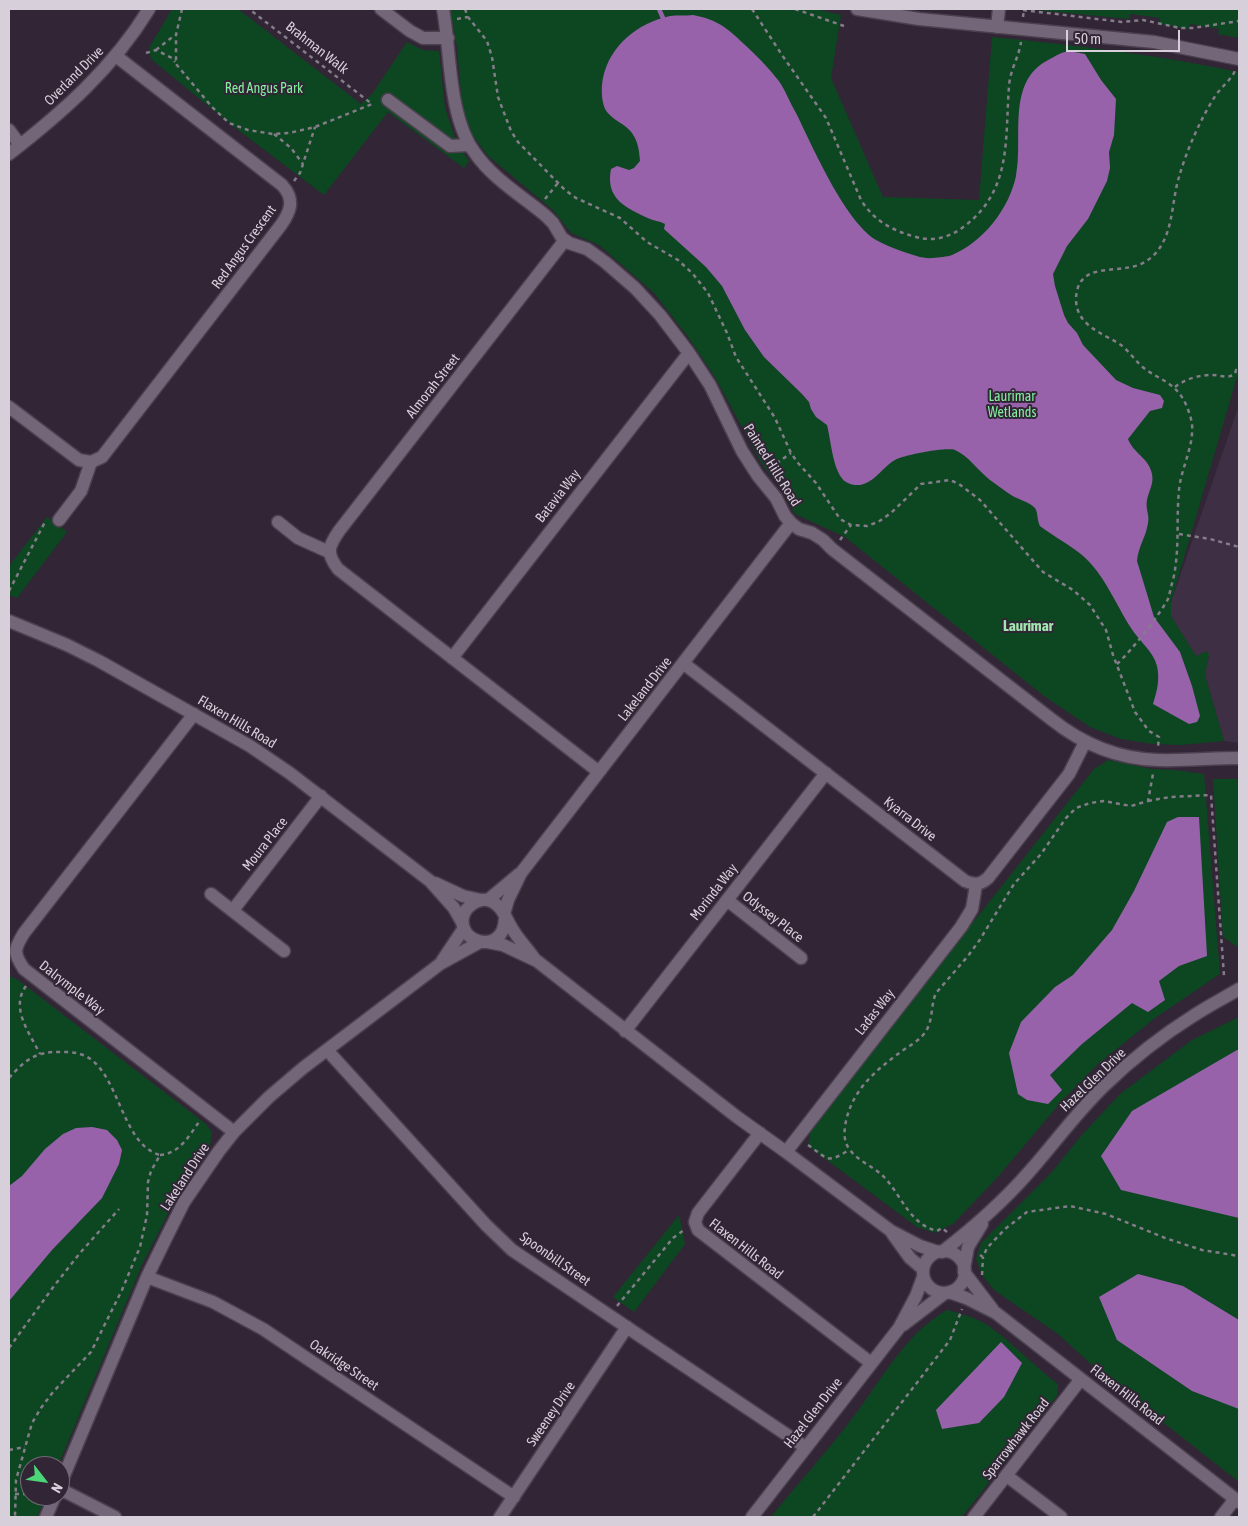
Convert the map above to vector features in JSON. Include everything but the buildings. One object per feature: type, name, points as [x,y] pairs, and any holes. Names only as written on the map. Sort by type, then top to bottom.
[{"type":"street","name":"Overland Drive","points":[[9,154],[72,102],[116,56],[149,9]]},
{"type":"street","points":[[381,9],[410,31],[423,38],[448,38]]},
{"type":"street","name":"Painted Hills Road","points":[[443,9],[456,111],[462,130],[475,154],[499,179],[553,223],[565,240],[594,253],[635,288],[660,315],[689,353],[710,385],[742,451],[758,476],[776,498],[791,523],[823,540],[832,549],[1058,725],[1085,742],[1114,753],[1140,759],[1239,758]]},
{"type":"street","points":[[857,9],[919,19],[1154,42],[1238,59]]},
{"type":"street","points":[[997,27],[999,9]]},
{"type":"street","points":[[116,56],[288,191]]},
{"type":"street","points":[[388,100],[450,146],[470,146]]},
{"type":"street","points":[[9,130],[20,145]]},
{"type":"street","name":"Red Angus Crescent","points":[[91,462],[102,457],[281,225],[290,211],[291,204],[288,191]]},
{"type":"street","name":"Almorah Street","points":[[329,552],[331,542],[339,531],[565,240]]},
{"type":"street","name":"Batavia Way","points":[[452,658],[689,353]]},
{"type":"street","points":[[9,407],[74,457],[84,462],[91,462],[81,490],[53,519]]},
{"type":"street","points":[[278,522],[298,538],[329,552],[332,561],[338,569],[599,772]]},
{"type":"street","name":"Lakeland Drive","points":[[505,916],[508,900],[522,873],[791,523]]},
{"type":"street","name":"Flaxen Hills Road","points":[[9,621],[75,649],[250,746],[321,796],[430,880],[463,896],[484,900]]},
{"type":"street","name":"Kyarra Drive","points":[[683,663],[965,881],[976,885]]},
{"type":"street","name":"Dalrymple Way","points":[[194,714],[24,933],[17,945],[13,963],[24,969],[234,1132]]},
{"type":"street","points":[[976,885],[988,878],[1069,774],[1085,742]]},
{"type":"street","name":"Morinda Way","points":[[625,1031],[826,773]]},
{"type":"street","name":"Moura Place","points":[[233,910],[321,796]]},
{"type":"street","name":"Lakeland Drive","points":[[484,900],[522,873]]},
{"type":"street","name":"Flaxen Hills Road","points":[[430,880],[454,908],[463,926]]},
{"type":"street","name":"Ladas Way","points":[[786,1152],[961,927],[972,909],[976,885]]},
{"type":"street","points":[[211,894],[284,951]]},
{"type":"street","points":[[536,961],[514,932],[501,908],[495,903],[484,900],[469,906],[465,912],[463,926],[473,940],[503,945],[536,961],[625,1031],[891,1231],[920,1246],[954,1254],[962,1263],[964,1270],[960,1285],[947,1293],[934,1291],[925,1282],[923,1273],[891,1231]]},
{"type":"street","name":"Odyssey Place","points":[[727,900],[801,958]]},
{"type":"street","points":[[484,942],[499,937],[503,931],[505,916]]},
{"type":"street","name":"Lakeland Drive","points":[[440,964],[463,926]]},
{"type":"street","name":"Lakeland Drive","points":[[70,1463],[148,1277],[184,1202],[202,1174],[234,1132],[269,1097],[440,964],[484,942]]},
{"type":"street","name":"Hazel Glen Drive","points":[[940,1252],[963,1244],[1104,1086],[1162,1037],[1194,1015],[1239,989]]},
{"type":"street","name":"Spoonbill Street","points":[[327,1050],[512,1250],[805,1447]]},
{"type":"street","name":"Flaxen Hills Road","points":[[760,1133],[698,1213],[695,1222],[698,1230],[707,1239],[871,1363]]},
{"type":"street","name":"Hazel Glen Drive","points":[[963,1244],[964,1270]]},
{"type":"street","points":[[923,1273],[928,1259],[940,1252]]},
{"type":"street","name":"Flaxen Hills Road","points":[[964,1270],[996,1313]]},
{"type":"street","name":"Hazel Glen Drive","points":[[752,1517],[899,1328],[916,1296],[923,1273]]},
{"type":"street","name":"Oakridge Street","points":[[148,1277],[212,1302],[263,1329],[514,1497]]},
{"type":"street","name":"Flaxen Hills Road","points":[[947,1293],[966,1298],[996,1313],[1237,1500]]},
{"type":"street","name":"Hazel Glen Drive","points":[[899,1328],[947,1293]]},
{"type":"street","name":"Sweeney Drive","points":[[500,1517],[628,1328]]},
{"type":"street","name":"Sparrowhawk Road","points":[[974,1517],[1081,1379]]},
{"type":"street","points":[[1007,1476],[1061,1517]]},
{"type":"street","points":[[70,1492],[115,1517]]},
{"type":"street","points":[[1221,1517],[1237,1500]]},
{"type":"path","points":[[176,64],[176,35],[182,9]]},
{"type":"path","name":"Brahman Walk","points":[[249,9],[372,104],[315,127]]},
{"type":"path","points":[[465,9],[468,17],[487,41],[492,58],[498,97],[511,131],[518,142],[565,190],[576,198],[620,218],[647,242],[678,260],[693,274],[708,292],[736,358],[775,418],[791,453],[798,464],[816,483],[840,520],[852,525],[867,526],[878,522],[891,513],[921,484],[950,480],[959,484],[980,500],[1043,572],[1073,590],[1090,605],[1106,630],[1135,712],[1149,731],[1159,737],[1157,760],[1148,801]]},
{"type":"path","points":[[752,9],[826,118],[850,170],[861,200],[868,211],[891,228],[921,238],[938,239],[961,229],[974,218],[990,200],[997,187],[1007,140],[1009,84],[1020,49],[1024,9],[1122,22],[1143,20],[1180,28],[1193,28],[1239,20]]},
{"type":"path","points":[[796,9],[844,26]]},
{"type":"path","points":[[146,53],[156,50],[176,35]]},
{"type":"path","points":[[156,50],[172,58],[212,107],[229,123],[248,130],[273,134],[289,133],[315,127]]},
{"type":"path","points":[[1117,664],[1126,656],[1160,611],[1168,597],[1177,563],[1179,489],[1189,452],[1192,424],[1184,400],[1175,387],[1146,369],[1123,346],[1087,324],[1077,308],[1077,293],[1083,279],[1089,274],[1096,271],[1132,267],[1143,263],[1154,255],[1162,244],[1167,236],[1170,224],[1179,176],[1190,148],[1212,100],[1220,88],[1231,78],[1238,59]]},
{"type":"path","points":[[288,191],[300,172],[315,127]]},
{"type":"path","points":[[273,134],[284,140],[303,164]]},
{"type":"path","points":[[537,209],[558,183]]},
{"type":"path","points":[[1175,387],[1182,382],[1202,376],[1228,377],[1235,374],[1236,370],[1239,371]]},
{"type":"path","points":[[758,476],[791,453]]},
{"type":"path","points":[[9,591],[53,519]]},
{"type":"path","points":[[1178,534],[1210,539],[1239,547]]},
{"type":"path","points":[[983,1257],[942,1228],[937,1231],[916,1220],[885,1178],[849,1150],[844,1140],[844,1128],[849,1109],[856,1094],[880,1069],[924,1034],[930,1023],[934,1008],[933,999],[936,993],[968,956],[1014,884],[1045,849],[1066,818],[1076,808],[1090,802],[1104,801],[1131,806],[1170,797],[1211,794],[1224,976]]},
{"type":"path","points":[[32,976],[20,994],[18,1007],[40,1054]]},
{"type":"path","points":[[9,1078],[28,1058],[40,1054],[53,1052],[78,1053],[91,1059],[101,1069],[122,1111],[140,1140],[152,1152],[160,1154],[168,1154],[175,1150],[207,1112]]},
{"type":"path","points":[[798,1137],[826,1158],[834,1158],[849,1150]]},
{"type":"path","points":[[15,1517],[16,1480],[32,1423],[41,1408],[68,1374],[91,1352],[122,1290],[140,1247],[147,1215],[148,1182],[160,1154]]},
{"type":"path","points":[[975,1285],[984,1273],[983,1257],[987,1248],[1005,1229],[1027,1212],[1070,1206],[1106,1214],[1194,1248],[1239,1256]]},
{"type":"path","points":[[9,1348],[80,1253],[119,1209]]},
{"type":"path","points":[[611,1316],[618,1304],[673,1238],[695,1222]]},
{"type":"path","points":[[813,1517],[950,1340],[966,1298]]},
{"type":"path","points":[[9,1450],[25,1448]]},
{"type":"path","points":[[15,1494],[20,1494]]},
{"type":"shaded area","points":[[693,15],[709,19],[727,29],[778,80],[830,182],[852,216],[864,230],[876,240],[886,245],[926,258],[950,256],[974,242],[993,223],[1013,188],[1016,176],[1019,111],[1027,81],[1036,69],[1060,54],[1070,51],[1085,54],[1101,80],[1116,99],[1114,135],[1109,152],[1110,168],[1107,181],[1088,219],[1067,246],[1053,274],[1055,286],[1068,323],[1077,333],[1083,345],[1116,380],[1133,388],[1160,395],[1164,401],[1162,408],[1150,411],[1128,439],[1133,448],[1148,464],[1152,474],[1152,484],[1147,503],[1148,523],[1137,561],[1154,617],[1180,652],[1200,716],[1197,722],[1189,724],[1153,704],[1158,681],[1155,661],[1134,633],[1103,580],[1090,563],[1077,551],[1040,526],[1035,508],[1011,495],[990,480],[960,453],[950,449],[907,456],[895,460],[874,478],[861,485],[846,482],[838,472],[835,464],[827,425],[816,417],[809,402],[802,394],[764,357],[745,330],[722,286],[706,267],[664,229],[665,224],[633,211],[614,195],[611,188],[611,169],[617,166],[629,170],[634,168],[640,161],[638,145],[634,135],[605,109],[602,86],[607,66],[612,55],[627,37],[647,24],[670,16]]},
{"type":"shaded area","points":[[1238,408],[1239,743],[1224,741],[1205,675],[1209,655],[1196,657],[1171,616],[1171,602]]},
{"type":"shaded area","points":[[1178,817],[1199,817],[1207,956],[1179,966],[1159,981],[1165,1000],[1148,1012],[1132,1003],[1082,1044],[1050,1075],[1062,1090],[1048,1104],[1027,1100],[1018,1094],[1009,1053],[1021,1022],[1055,987],[1073,975],[1112,930],[1134,891],[1167,822]]},
{"type":"shaded area","points":[[1239,1050],[1239,1218],[1121,1190],[1101,1156],[1132,1111]]},
{"type":"shaded area","points":[[92,1127],[107,1130],[117,1140],[122,1150],[119,1164],[102,1198],[52,1250],[9,1301],[9,1186],[22,1176],[45,1149],[63,1134],[76,1128]]},
{"type":"shaded area","points":[[1138,1274],[1183,1286],[1239,1320],[1239,1409],[1192,1391],[1117,1340],[1099,1297]]},
{"type":"shaded area","points":[[1001,1342],[1022,1363],[1004,1397],[979,1423],[942,1429],[936,1410]]},
{"type":"green space","name":"Red Angus Park","points":[[172,9],[238,9],[361,104],[372,94],[407,42],[423,50],[439,51],[445,108],[457,144],[469,161],[464,168],[388,112],[324,195],[229,123],[151,59],[149,48]]},
{"type":"green space","name":"Laurimar Wetlands","points":[[450,9],[816,9],[841,15],[831,78],[883,197],[979,200],[992,37],[1116,51],[1178,60],[1239,72],[1239,370],[1171,602],[1171,616],[1196,656],[1207,651],[1209,655],[1205,675],[1224,741],[1181,745],[1153,744],[1121,739],[1090,727],[1044,696],[845,537],[795,514],[781,489],[761,463],[715,377],[688,337],[654,293],[599,245],[571,233],[553,210],[488,156],[471,133],[462,105],[457,47]]},
{"type":"green space","points":[[1025,9],[1239,9],[1239,38],[1218,34],[1219,29],[1190,24],[1188,29],[1160,24],[1160,18],[1130,14],[1129,19]]},
{"type":"green space","points":[[47,517],[67,532],[17,598],[9,595],[9,566]]},
{"type":"green space","points":[[1108,760],[1151,769],[1204,774],[1220,974],[1155,1018],[1098,1064],[1061,1102],[996,1179],[954,1223],[935,1233],[917,1227],[808,1146],[811,1128],[1094,769]]},
{"type":"green space","points":[[1213,779],[1239,779],[1239,948],[1223,937]]},
{"type":"green space","points":[[9,976],[18,980],[206,1124],[212,1132],[210,1145],[184,1182],[142,1265],[62,1456],[20,1456],[20,1506],[42,1506],[37,1517],[9,1517]]},
{"type":"green space","points":[[1239,1017],[1239,1482],[1104,1376],[1058,1334],[994,1290],[982,1275],[976,1259],[981,1243],[1052,1172],[1080,1137],[1120,1094],[1192,1040]]},
{"type":"green space","points":[[679,1215],[685,1244],[634,1312],[613,1297]]},
{"type":"green space","points":[[947,1310],[971,1317],[988,1325],[1058,1384],[1057,1396],[962,1517],[771,1517],[844,1429],[907,1344],[919,1331]]},
{"type":"waterway","points":[[659,9],[663,18]]},
{"type":"district","name":"Laurimar","points":[[1028,626]]}]
